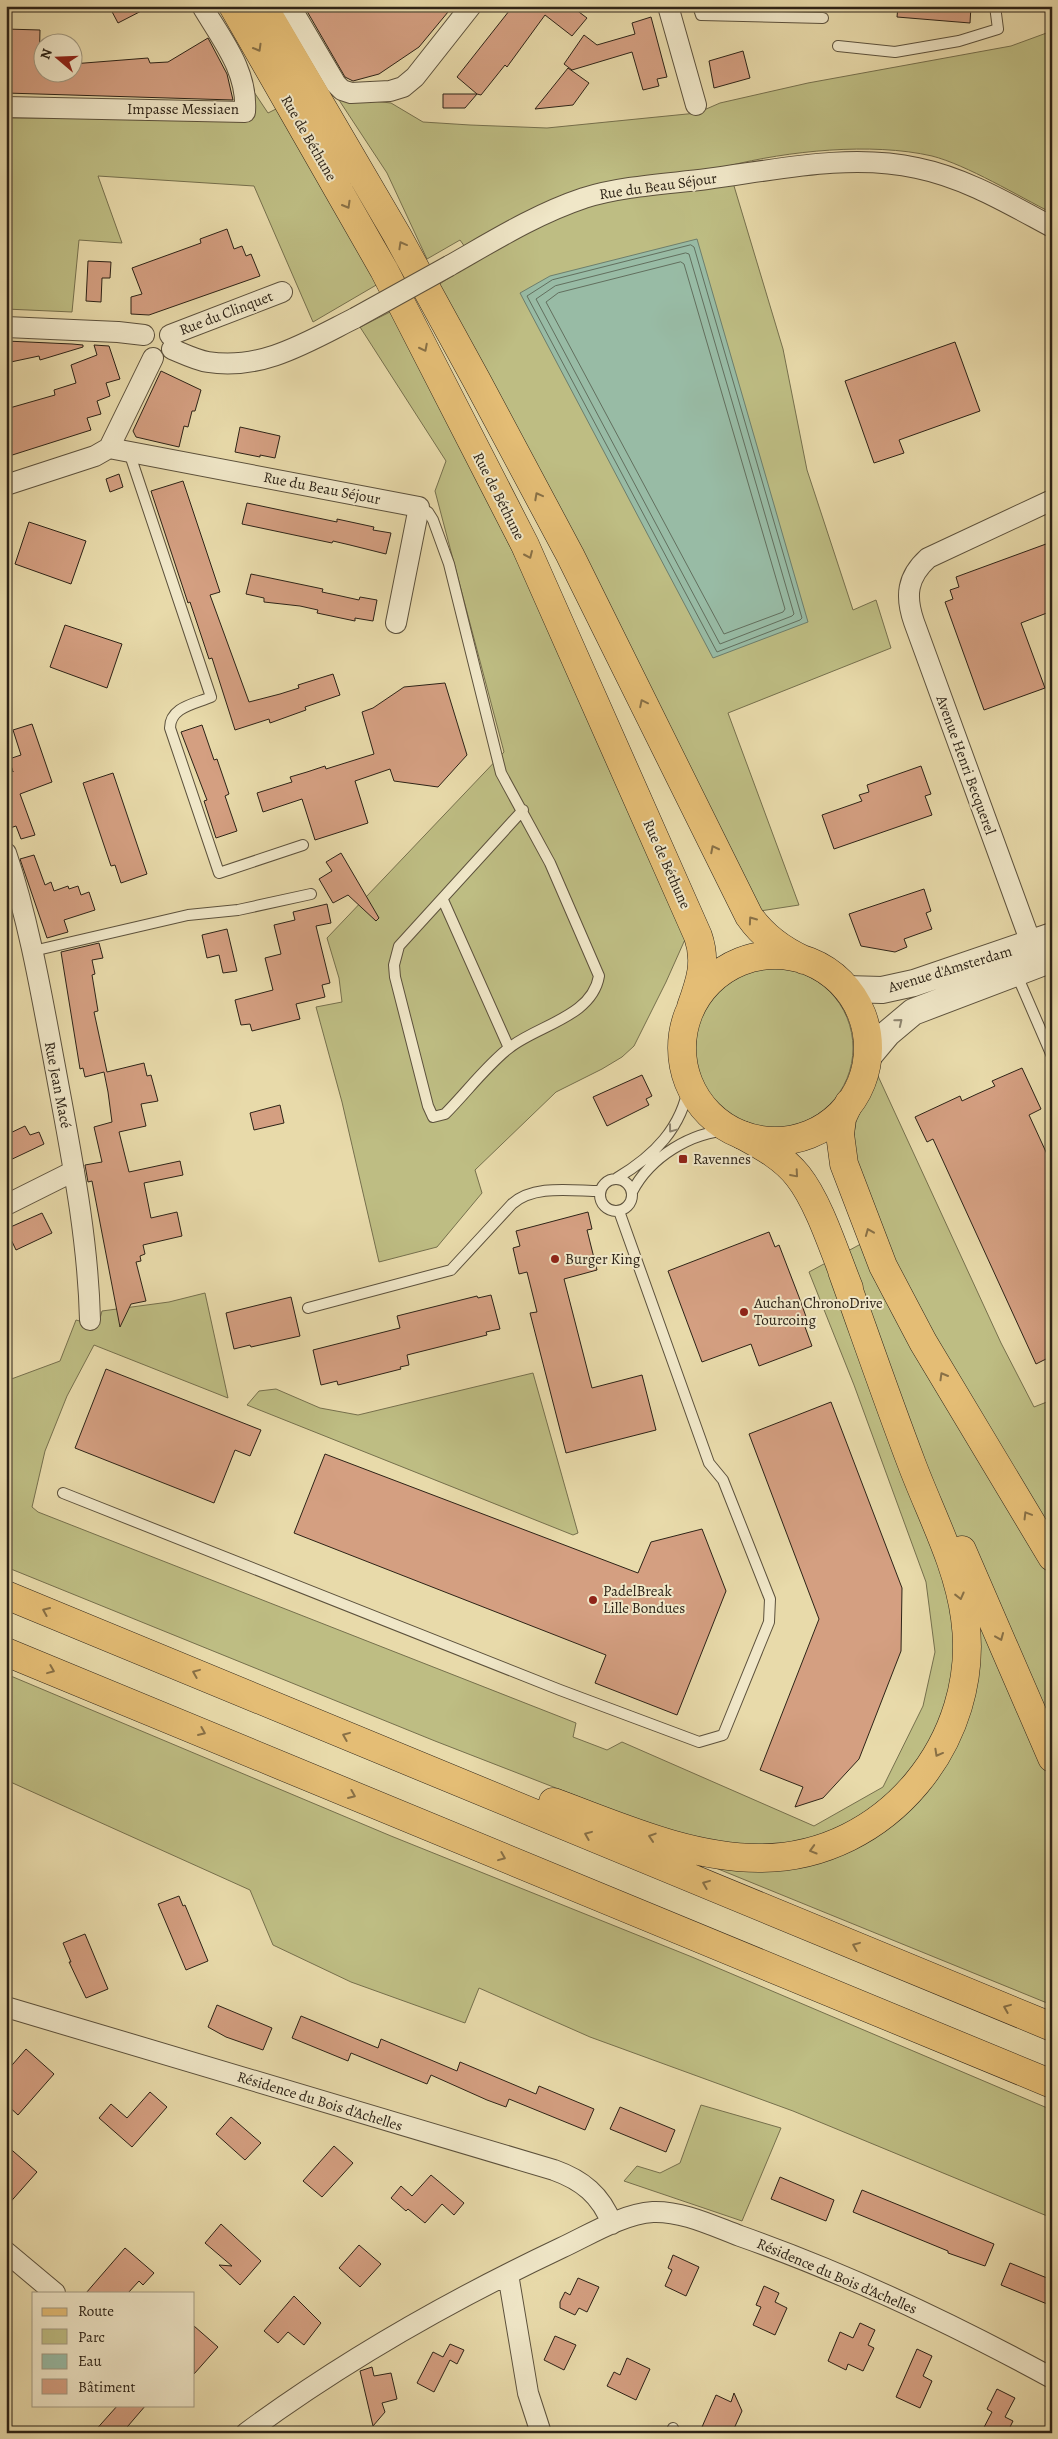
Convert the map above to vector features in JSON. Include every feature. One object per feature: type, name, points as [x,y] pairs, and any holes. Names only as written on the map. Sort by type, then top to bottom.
[{"type":"main road","name":"Rue de Béthune","points":[[233,6],[384,270],[525,545],[698,936],[702,949],[703,973],[682,1041],[682,1059],[689,1084],[706,1110],[736,1132],[775,1155],[797,1175],[814,1205],[842,1271]]},
{"type":"main road","name":"Rue de Béthune","points":[[272,9],[477,381],[570,555],[749,916],[767,937],[804,960]]},
{"type":"main road","points":[[691,1007],[707,984],[722,971],[739,962],[757,957],[776,955],[804,960],[827,971],[846,989],[857,1004],[864,1021],[867,1058],[863,1077],[842,1118],[840,1134],[844,1164],[883,1266],[924,1342],[1052,1557]]},
{"type":"main road","points":[[736,1132],[769,1141],[805,1136],[830,1122],[849,1103]]},
{"type":"main road","points":[[842,1271],[1052,1758]]},
{"type":"main road","points":[[408,1760],[443,1765],[476,1773],[664,1841],[707,1852],[745,1858],[795,1855],[825,1846],[877,1821],[914,1788],[939,1751],[956,1711],[966,1662],[965,1618],[947,1555],[911,1463],[842,1271]]},
{"type":"main road","points":[[6,1595],[1052,2027]]},
{"type":"main road","points":[[6,1652],[1052,2084]]},
{"type":"street","name":"Impasse Messiaen","points":[[6,107],[245,112],[246,97],[239,69],[202,6]]},
{"type":"street","name":"Rue de Béthune","points":[[272,9],[336,84],[346,92],[390,91],[408,84],[472,6]]},
{"type":"street","points":[[668,6],[696,105]]},
{"type":"street","name":"Rue du Beau Séjour","points":[[171,342],[214,363],[234,364],[260,360],[286,352],[355,318],[536,218],[586,198],[642,187],[843,163],[883,162],[933,172],[973,187],[1052,228]]},
{"type":"street","name":"Rue du Clinquet","points":[[171,342],[282,292]]},
{"type":"street","points":[[6,327],[118,332],[144,336]]},
{"type":"street","points":[[157,328],[164,330],[171,342],[165,357],[153,358],[146,354],[142,348],[144,336],[150,330],[157,328]]},
{"type":"street","points":[[6,485],[95,456],[109,448],[153,358]]},
{"type":"street","name":"Rue du Beau Séjour","points":[[109,448],[419,507]]},
{"type":"street","name":"Avenue Henri Becquerel","points":[[1041,939],[914,622],[908,600],[909,585],[915,572],[928,558],[1052,500]]},
{"type":"street","points":[[396,623],[419,507]]},
{"type":"street","name":"Rue Jean Macé","points":[[6,853],[20,895],[33,951],[74,1171],[85,1246],[90,1320]]},
{"type":"street","name":"Avenue d'Amsterdam","points":[[846,989],[870,990],[898,987],[1041,939]]},
{"type":"street","name":"Avenue d'Amsterdam","points":[[867,1058],[894,1026],[914,1012],[1052,959]]},
{"type":"street","points":[[6,1204],[74,1171]]},
{"type":"street","name":"Résidence du Bois d'Achelles","points":[[6,2007],[560,2172],[577,2179],[601,2201],[612,2224]]},
{"type":"street","name":"Résidence du Bois d'Achelles","points":[[246,2433],[398,2333],[508,2274],[612,2224],[652,2212],[667,2212],[798,2257],[890,2296],[1052,2378]]},
{"type":"street","points":[[6,2252],[54,2292]]},
{"type":"street","points":[[508,2274],[526,2386],[541,2433]]},
{"type":"lane","points":[[698,6],[701,15],[823,18]]},
{"type":"lane","points":[[838,46],[895,52],[958,41],[998,29],[995,6]]},
{"type":"lane","points":[[129,452],[211,697],[176,712],[170,720],[170,728],[219,873],[303,845]]},
{"type":"lane","points":[[419,507],[428,512],[433,520],[450,564],[493,749],[501,772],[523,810],[550,863],[600,976],[598,987],[591,998],[580,1008],[540,1028],[509,1048],[445,1114],[438,1117],[430,1113],[394,965],[399,946],[443,900],[523,810]]},
{"type":"lane","points":[[33,951],[188,915],[238,910],[311,894]]},
{"type":"lane","points":[[443,900],[509,1048]]},
{"type":"lane","points":[[1016,972],[1052,1056]]},
{"type":"lane","points":[[689,1084],[684,1106],[672,1130],[637,1165],[617,1178],[606,1182],[600,1191],[600,1197],[604,1206],[609,1210],[619,1211],[629,1205],[632,1192],[647,1170],[685,1142],[707,1132],[736,1132]]},
{"type":"lane","points":[[617,1178],[627,1183],[632,1192]]},
{"type":"lane","points":[[308,1308],[451,1270],[512,1204],[523,1196],[539,1192],[600,1191]]},
{"type":"lane","points":[[64,1493],[560,1690],[699,1742],[723,1734],[769,1622],[770,1599],[723,1480],[709,1463],[619,1211]]},
{"type":"green space","points":[[1052,31],[1052,213],[961,166],[932,156],[908,152],[856,149],[830,150],[777,156],[728,166],[783,349],[807,470],[853,610],[876,600],[891,648],[728,713],[799,905],[760,911],[438,285],[475,261],[460,240],[427,259],[387,173],[337,97],[391,103],[423,122],[547,128],[697,113],[720,103],[808,83],[1011,46]]},
{"type":"green space","points":[[252,89],[268,113],[278,108],[378,284],[313,322],[254,186],[98,176],[122,243],[79,240],[72,312],[6,309],[6,118],[248,118]]},
{"type":"green space","points":[[394,310],[532,591],[687,935],[634,1046],[622,1057],[602,1069],[556,1092],[475,1170],[482,1193],[437,1247],[379,1262],[342,1102],[316,1007],[342,1002],[339,978],[327,938],[504,752],[435,491],[446,461],[360,327]]},
{"type":"green space","points":[[765,968],[781,968],[811,977],[830,991],[847,1017],[853,1040],[853,1056],[847,1079],[830,1105],[811,1119],[796,1125],[781,1128],[765,1128],[735,1119],[711,1099],[702,1086],[696,1071],[693,1056],[693,1040],[702,1010],[722,986],[735,977],[750,971]]},
{"type":"green space","points":[[878,1076],[1001,1343],[1034,1407],[1052,1400],[1052,2005],[701,1862],[659,1828],[435,1741],[6,1567],[6,1381],[60,1361],[76,1320],[98,1326],[102,1311],[169,1302],[205,1293],[228,1398],[94,1345],[67,1396],[45,1451],[32,1507],[38,1512],[576,1723],[573,1737],[607,1750],[622,1742],[814,1826],[883,1787],[923,1706],[935,1652],[926,1582],[854,1385],[809,1272],[883,1232],[852,1147],[857,1115],[866,1092]]},
{"type":"green space","points":[[533,1373],[578,1533],[573,1535],[247,1405],[259,1391],[276,1389],[320,1408],[358,1415]]},
{"type":"green space","points":[[6,1674],[391,1836],[692,1957],[1052,2110],[1052,2218],[793,2111],[590,2037],[479,1988],[465,2023],[351,1982],[273,1945],[250,1890],[6,1780]]},
{"type":"green space","points":[[701,2105],[781,2128],[742,2221],[624,2181],[637,2166],[660,2173],[680,2163]]},
{"type":"water","points":[[697,239],[808,622],[713,658],[520,293],[550,276]]},
{"type":"building","points":[[109,6],[151,6],[118,23]]},
{"type":"building","points":[[304,6],[453,6],[419,47],[379,74],[353,81],[345,77]]},
{"type":"building","points":[[513,6],[571,6],[587,18],[572,36],[545,15],[507,67],[505,65],[481,95],[477,94],[457,77]]},
{"type":"building","points":[[898,6],[971,6],[970,23],[897,17]]},
{"type":"building","points":[[651,17],[667,77],[657,79],[659,86],[643,90],[632,52],[572,70],[564,64],[584,35],[597,45],[635,34],[632,23]]},
{"type":"building","points":[[6,29],[40,30],[40,32],[32,32],[32,82],[82,82],[82,63],[148,58],[150,63],[168,62],[208,38],[227,74],[233,100],[6,93]]},
{"type":"building","points":[[743,51],[750,78],[714,88],[709,61]]},
{"type":"building","points":[[568,68],[589,83],[573,105],[535,109]]},
{"type":"building","points":[[443,94],[477,94],[465,108],[443,108]]},
{"type":"building","points":[[227,229],[234,249],[242,246],[246,256],[251,254],[260,276],[149,315],[131,314],[131,297],[142,294],[132,268],[201,243],[200,239]]},
{"type":"building","points":[[88,261],[111,262],[110,278],[102,278],[101,302],[86,301]]},
{"type":"building","points":[[6,341],[72,344],[83,345],[83,347],[40,360],[39,356],[6,363]]},
{"type":"building","points":[[955,342],[980,411],[899,440],[904,453],[874,463],[845,381]]},
{"type":"building","points":[[94,345],[109,346],[120,379],[106,383],[110,396],[97,401],[101,414],[87,418],[91,430],[6,457],[6,409],[55,395],[54,390],[76,383],[71,365],[97,355]]},
{"type":"building","points":[[161,371],[201,390],[195,411],[192,411],[188,427],[184,426],[179,447],[136,437],[133,431]]},
{"type":"building","points":[[240,427],[280,436],[275,458],[235,452]]},
{"type":"building","points":[[119,474],[123,487],[110,492],[106,479]]},
{"type":"building","points":[[183,481],[220,592],[210,595],[249,702],[299,688],[298,685],[333,674],[340,695],[305,707],[306,710],[270,723],[269,719],[235,730],[212,658],[209,659],[190,602],[188,603],[151,491]]},
{"type":"building","points":[[247,503],[337,522],[337,519],[374,527],[373,530],[391,533],[386,554],[333,541],[332,543],[242,524]]},
{"type":"building","points":[[29,522],[86,541],[71,584],[15,564]]},
{"type":"building","points":[[1046,544],[1052,559],[1052,611],[1021,623],[1045,688],[984,710],[945,602],[953,599],[950,590],[959,587],[956,577]]},
{"type":"building","points":[[251,574],[323,589],[322,592],[359,600],[360,597],[377,600],[373,621],[355,618],[355,621],[317,613],[318,610],[300,606],[264,602],[264,598],[246,594]]},
{"type":"building","points":[[65,625],[122,644],[107,688],[50,667]]},
{"type":"building","points":[[445,683],[467,755],[438,787],[394,781],[390,769],[355,781],[368,823],[315,840],[302,799],[263,812],[257,793],[292,782],[290,777],[325,766],[326,769],[374,754],[362,712],[373,708],[404,687]]},
{"type":"building","points":[[32,724],[52,782],[20,794],[35,835],[21,839],[16,826],[10,828],[6,818],[6,760],[9,760],[13,772],[9,759],[21,755],[13,730]]},
{"type":"building","points":[[202,725],[214,760],[217,759],[229,794],[225,796],[237,831],[216,838],[204,801],[207,800],[181,732]]},
{"type":"building","points":[[921,766],[931,794],[925,796],[932,815],[834,849],[822,815],[862,801],[859,795],[869,792],[867,785]]},
{"type":"building","points":[[113,773],[147,874],[121,883],[115,865],[111,866],[83,783]]},
{"type":"building","points":[[341,853],[379,918],[376,921],[348,895],[333,903],[319,879],[332,871],[326,862]]},
{"type":"building","points":[[34,855],[45,885],[51,882],[54,891],[68,886],[69,889],[78,886],[81,895],[89,892],[95,910],[64,920],[68,932],[47,938],[20,859]]},
{"type":"building","points":[[924,889],[931,911],[926,913],[932,929],[904,939],[907,947],[895,952],[861,946],[849,914]]},
{"type":"building","points":[[327,904],[331,923],[316,926],[330,983],[322,985],[325,997],[296,1004],[300,1019],[252,1031],[250,1024],[241,1025],[235,1000],[273,990],[265,958],[281,954],[274,925],[295,920],[293,912]]},
{"type":"building","points":[[227,929],[237,971],[223,973],[219,955],[207,958],[202,935]]},
{"type":"building","points":[[99,943],[103,958],[92,960],[95,974],[92,975],[98,1011],[94,1012],[107,1072],[144,1063],[147,1076],[151,1075],[158,1101],[141,1104],[146,1126],[119,1132],[129,1172],[180,1161],[183,1175],[144,1183],[151,1218],[177,1212],[182,1236],[143,1245],[145,1254],[140,1256],[141,1261],[136,1262],[146,1301],[131,1304],[120,1327],[92,1181],[88,1182],[85,1165],[102,1162],[94,1127],[112,1122],[108,1092],[104,1072],[85,1077],[83,1068],[80,1069],[61,952]]},
{"type":"building","points":[[1022,1068],[1041,1109],[1029,1115],[1052,1165],[1052,1356],[1036,1364],[933,1139],[927,1142],[915,1117],[960,1096],[962,1101],[995,1086],[992,1081]]},
{"type":"building","points":[[642,1075],[652,1096],[646,1099],[649,1105],[607,1126],[593,1097]]},
{"type":"building","points":[[280,1105],[284,1123],[254,1130],[250,1113]]},
{"type":"building","points":[[25,1126],[30,1135],[39,1132],[44,1144],[6,1162],[6,1135]]},
{"type":"building","points":[[588,1212],[592,1229],[587,1230],[597,1270],[564,1279],[592,1388],[642,1375],[656,1430],[566,1453],[530,1313],[537,1312],[527,1272],[519,1274],[513,1248],[520,1246],[516,1231]]},
{"type":"building","points":[[42,1213],[52,1233],[16,1250],[6,1229]]},
{"type":"building","name":"Auchan ChronoDrive Tourcoing","points":[[769,1232],[775,1247],[779,1245],[799,1297],[809,1325],[805,1327],[812,1346],[759,1366],[751,1344],[702,1362],[668,1271]]},
{"type":"building","points":[[491,1295],[500,1329],[486,1332],[487,1335],[407,1355],[409,1365],[400,1367],[401,1369],[338,1385],[337,1381],[321,1385],[313,1350],[400,1328],[397,1316],[477,1296],[478,1298]]},
{"type":"building","points":[[291,1297],[300,1336],[234,1349],[226,1313]]},
{"type":"building","points":[[106,1369],[261,1430],[250,1456],[235,1450],[214,1503],[75,1448]]},
{"type":"building","points":[[831,1402],[902,1588],[901,1651],[859,1759],[823,1798],[795,1807],[803,1787],[760,1770],[819,1619],[749,1434]]},
{"type":"building","points":[[325,1454],[638,1573],[651,1542],[702,1529],[726,1591],[677,1715],[595,1683],[606,1655],[294,1533]]},
{"type":"building","points":[[179,1896],[183,1906],[185,1905],[208,1961],[186,1970],[158,1904]]},
{"type":"building","points":[[85,1934],[108,1989],[86,1998],[69,1962],[71,1962],[63,1943]]},
{"type":"building","points":[[217,2005],[272,2028],[263,2050],[226,2037],[208,2027]]},
{"type":"building","points":[[301,2016],[378,2048],[381,2039],[457,2071],[460,2062],[536,2094],[539,2086],[594,2109],[585,2130],[509,2099],[506,2107],[431,2075],[427,2084],[351,2053],[348,2061],[292,2038]]},
{"type":"building","points":[[26,2049],[54,2074],[18,2115],[6,2104],[6,2072]]},
{"type":"building","points":[[150,2092],[167,2107],[132,2147],[99,2118],[111,2104],[127,2118]]},
{"type":"building","points":[[620,2107],[675,2130],[666,2152],[610,2129]]},
{"type":"building","points":[[231,2117],[261,2143],[245,2160],[216,2134]]},
{"type":"building","points":[[6,2145],[37,2172],[6,2207]]},
{"type":"building","points":[[334,2146],[353,2163],[322,2197],[303,2181]]},
{"type":"building","points":[[431,2175],[464,2203],[454,2215],[442,2204],[425,2223],[408,2209],[406,2211],[391,2198],[401,2186],[412,2196]]},
{"type":"building","points":[[780,2177],[834,2200],[826,2221],[771,2199]]},
{"type":"building","points":[[862,2190],[994,2244],[985,2266],[948,2253],[948,2251],[853,2212]]},
{"type":"building","points":[[221,2224],[261,2261],[240,2285],[219,2265],[232,2266],[205,2243]]},
{"type":"building","points":[[359,2245],[381,2264],[360,2287],[339,2268]]},
{"type":"building","points":[[125,2248],[154,2273],[143,2285],[139,2281],[129,2292],[87,2292]]},
{"type":"building","points":[[673,2255],[699,2267],[686,2296],[665,2286],[672,2270],[668,2268]]},
{"type":"building","points":[[1010,2263],[1052,2280],[1052,2306],[1001,2285]]},
{"type":"building","points":[[578,2278],[599,2287],[587,2312],[579,2308],[575,2315],[560,2308],[560,2302],[565,2292],[570,2295]]},
{"type":"building","points":[[764,2286],[779,2293],[775,2302],[787,2308],[775,2335],[753,2325],[761,2307],[756,2305]]},
{"type":"building","points":[[294,2296],[321,2323],[304,2345],[288,2332],[278,2343],[264,2331]]},
{"type":"building","points":[[860,2323],[875,2330],[868,2345],[874,2348],[863,2371],[848,2364],[846,2370],[828,2361],[840,2332],[853,2338]]},
{"type":"building","points":[[195,2327],[218,2347],[195,2373]]},
{"type":"building","points":[[555,2336],[576,2345],[564,2370],[544,2360]]},
{"type":"building","points":[[450,2344],[464,2350],[457,2364],[450,2360],[434,2392],[417,2383],[433,2352],[443,2357]]},
{"type":"building","points":[[917,2349],[932,2356],[923,2376],[932,2381],[920,2408],[896,2397]]},
{"type":"building","points":[[627,2358],[650,2369],[636,2400],[607,2386],[614,2372],[620,2375]]},
{"type":"building","points":[[372,2367],[374,2376],[391,2373],[397,2399],[382,2403],[385,2412],[373,2426],[360,2371]]},
{"type":"building","points":[[997,2389],[1015,2398],[1005,2417],[1013,2421],[1007,2433],[981,2433],[992,2412],[987,2409]]},
{"type":"building","points":[[734,2393],[742,2411],[732,2433],[714,2433],[702,2427],[716,2395],[731,2402]]},
{"type":"building","points":[[117,2406],[145,2406],[122,2433],[93,2433]]},
{"type":"place","name":"Ravennes","points":[[683,1159]]},
{"type":"place","name":"Burger King","points":[[555,1259]]},
{"type":"place","name":"Auchan ChronoDrive Tourcoing","points":[[744,1312]]},
{"type":"place","name":"PadelBreak Lille Bondues","points":[[593,1600]]}]
